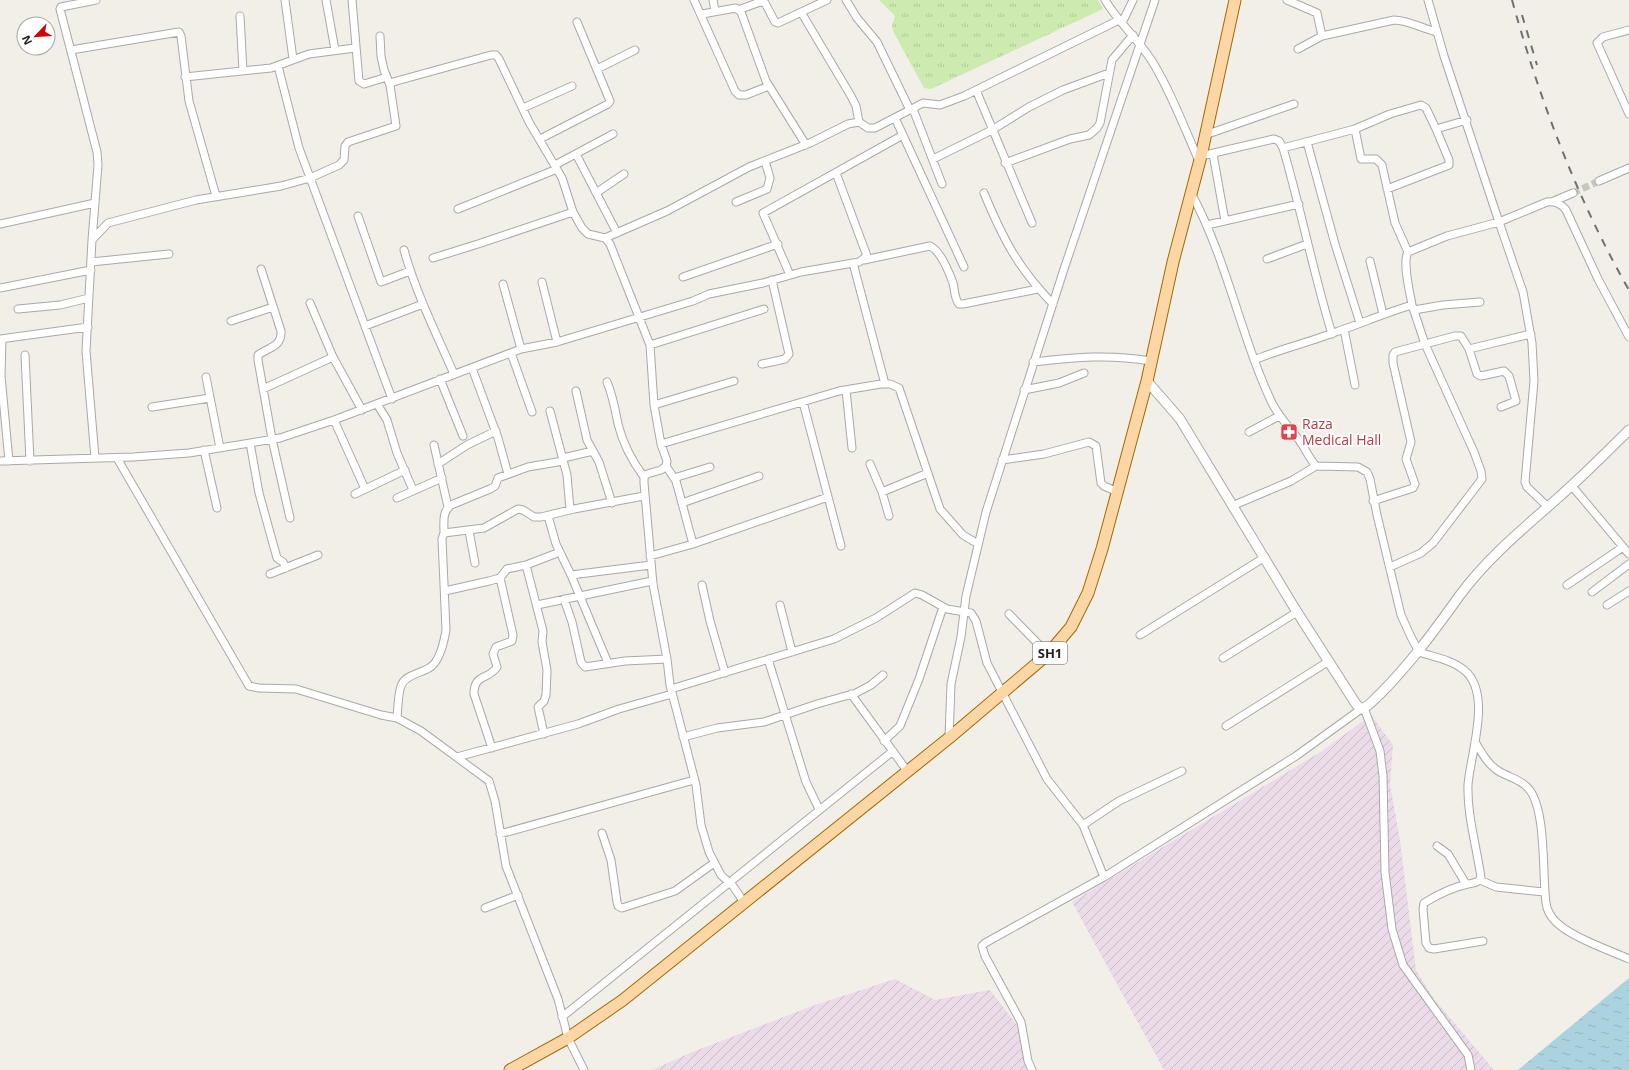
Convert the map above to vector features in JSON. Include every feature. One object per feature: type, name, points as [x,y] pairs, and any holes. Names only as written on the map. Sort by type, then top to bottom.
[{"type":"main road","name":"SH1","points":[[510,1070],[568,1038],[623,1000],[745,904],[1004,693],[1048,654],[1071,627],[1088,593],[1118,492],[1147,381],[1173,262],[1200,159],[1235,0]]},
{"type":"street","points":[[95,458],[86,351],[97,152],[60,8],[96,0]]},
{"type":"street","points":[[285,0],[293,59]]},
{"type":"street","points":[[326,0],[335,50]]},
{"type":"street","points":[[352,0],[357,76],[360,83],[364,84],[387,78]]},
{"type":"street","points":[[694,0],[702,14],[735,91],[739,95],[746,95],[769,86]]},
{"type":"street","points":[[713,0],[715,11]]},
{"type":"street","points":[[738,10],[755,2],[766,1],[775,22],[778,23],[801,12],[813,3],[827,0]]},
{"type":"street","points":[[846,0],[857,18],[877,42],[934,159],[942,184]]},
{"type":"street","points":[[1105,0],[1120,22],[1141,44],[1162,78],[1200,159],[1213,154],[1274,139],[1279,141],[1283,148],[1299,204],[1307,244],[1332,334]]},
{"type":"street","points":[[390,85],[394,82],[491,55],[496,55],[523,108],[562,178],[574,212],[582,228],[588,234],[606,238],[680,205],[764,161],[806,145],[848,124],[859,122],[871,128],[895,118],[923,103],[940,105],[976,90],[1120,22],[1133,0]]},
{"type":"street","points":[[949,738],[951,684],[978,544],[1002,460],[1033,362],[1155,0]]},
{"type":"street","points":[[1286,0],[1307,4],[1318,14],[1322,36]]},
{"type":"street","points":[[1428,0],[1437,32],[1523,292],[1531,334],[1534,381],[1524,476],[1527,487],[1548,507]]},
{"type":"street","points":[[702,14],[729,8],[741,12],[760,68],[769,86],[806,145]]},
{"type":"street","points":[[801,12],[851,96],[856,106],[859,122]]},
{"type":"street","points":[[240,16],[244,71]]},
{"type":"street","points":[[1298,49],[1322,36],[1394,20],[1399,20],[1424,30],[1437,32]]},
{"type":"street","points":[[540,139],[608,104],[610,97],[577,22]]},
{"type":"street","points":[[1629,30],[1603,37],[1597,43],[1629,114]]},
{"type":"street","points":[[71,50],[177,32],[181,36],[190,107],[216,196]]},
{"type":"street","points":[[1005,163],[1092,132],[1100,123],[1112,60],[1133,35]]},
{"type":"street","points":[[92,240],[108,223],[216,196],[281,186],[310,178],[339,165],[344,160],[345,146],[348,142],[396,126],[390,85],[381,56],[380,36]]},
{"type":"street","points":[[185,77],[278,66],[293,59],[335,50],[356,48]]},
{"type":"street","points":[[598,68],[634,50]]},
{"type":"street","points":[[278,66],[299,148],[392,399]]},
{"type":"street","points":[[934,159],[992,130],[1029,107],[1063,90],[1109,73]]},
{"type":"street","points":[[523,108],[572,86]]},
{"type":"street","points":[[976,90],[1005,163],[1032,222]]},
{"type":"street","points":[[1205,135],[1294,104]]},
{"type":"street","points":[[1283,148],[1355,130],[1390,114],[1421,105],[1426,108],[1436,129],[1449,160],[1449,165],[1387,188]]},
{"type":"street","points":[[895,118],[964,267]]},
{"type":"street","points":[[1436,129],[1467,120]]},
{"type":"street","points":[[1355,130],[1361,159],[1379,161],[1396,228],[1408,252],[1408,279],[1413,308],[1424,344],[1474,452],[1481,471],[1482,479],[1433,544],[1421,553],[1390,567]]},
{"type":"street","points":[[458,208],[556,167],[612,134]]},
{"type":"street","points":[[790,275],[764,213],[903,135]]},
{"type":"street","points":[[1307,142],[1330,229],[1360,323]]},
{"type":"street","points":[[576,154],[617,233]]},
{"type":"street","points":[[1213,154],[1225,220]]},
{"type":"street","points":[[736,202],[767,189],[770,178],[764,161]]},
{"type":"street","points":[[1599,181],[1629,168]]},
{"type":"street","points":[[836,173],[867,256],[864,260]]},
{"type":"street","points":[[596,192],[624,174]]},
{"type":"street","points":[[984,193],[999,230],[1023,270],[1038,289],[1053,304]]},
{"type":"street","points":[[1191,193],[1207,225],[1254,360],[1279,416],[1299,440],[1316,466]]},
{"type":"street","points":[[1554,202],[1573,193]]},
{"type":"street","points":[[1408,252],[1447,236],[1500,222],[1547,202],[1554,202],[1562,205],[1566,210],[1598,279],[1629,337]]},
{"type":"street","points":[[0,224],[95,203]]},
{"type":"street","points":[[1207,225],[1299,204]]},
{"type":"street","points":[[433,258],[574,212]]},
{"type":"street","points":[[358,216],[381,282],[410,271]]},
{"type":"street","points":[[606,238],[610,244],[650,345],[654,404],[661,444],[667,461],[666,466],[674,478],[693,544]]},
{"type":"street","points":[[683,277],[778,244]]},
{"type":"street","points":[[1267,259],[1307,244]]},
{"type":"street","points":[[0,461],[117,458],[204,450],[272,439],[362,410],[521,349],[557,342],[693,301],[710,294],[790,275],[930,246],[939,254],[949,272],[956,300],[959,304],[1038,289]]},
{"type":"street","points":[[404,250],[410,271],[423,304],[454,374]]},
{"type":"street","points":[[91,262],[169,254]]},
{"type":"street","points":[[1370,261],[1383,314]]},
{"type":"street","points":[[853,263],[885,384]]},
{"type":"street","points":[[261,269],[281,331],[281,338],[276,345],[258,355],[272,439],[290,518]]},
{"type":"street","points":[[0,288],[91,270]]},
{"type":"street","points":[[762,364],[785,359],[788,354],[772,280]]},
{"type":"street","points":[[542,282],[557,342]]},
{"type":"street","points":[[503,284],[521,349]]},
{"type":"street","points":[[18,309],[60,305],[89,298]]},
{"type":"street","points":[[1254,360],[1288,347],[1332,334],[1383,314],[1413,308],[1480,302]]},
{"type":"street","points":[[310,303],[333,357],[362,410]]},
{"type":"street","points":[[365,326],[423,304]]},
{"type":"street","points":[[231,322],[273,307]]},
{"type":"street","points":[[650,345],[764,310]]},
{"type":"street","points":[[8,461],[1,370],[1,339],[88,327]]},
{"type":"street","points":[[1344,329],[1355,385]]},
{"type":"street","points":[[1469,349],[1531,334]]},
{"type":"street","points":[[1374,501],[1414,486],[1415,480],[1406,455],[1412,442],[1396,382],[1393,363],[1393,355],[1399,350],[1459,336],[1469,349],[1477,374],[1481,376],[1501,371],[1508,373],[1516,400],[1514,403],[1501,407]]},
{"type":"street","points":[[511,353],[532,412]]},
{"type":"street","points":[[25,355],[30,461]]},
{"type":"street","points":[[1033,362],[1093,356],[1122,356],[1151,361]]},
{"type":"street","points":[[263,389],[333,357]]},
{"type":"street","points":[[472,368],[496,432],[508,474]]},
{"type":"street","points":[[1024,390],[1070,379],[1084,373]]},
{"type":"street","points":[[206,377],[220,448]]},
{"type":"street","points":[[440,379],[463,436]]},
{"type":"street","points":[[654,404],[734,381]]},
{"type":"street","points":[[1147,381],[1180,419],[1297,612],[1356,704],[1363,709],[1380,751],[1383,776],[1385,872],[1392,929],[1403,965],[1468,1055],[1471,1070]]},
{"type":"street","points":[[607,382],[613,398],[618,425],[629,456],[644,477],[644,496],[652,581],[667,659],[671,692],[694,780],[701,825],[714,863],[721,875],[745,904]]},
{"type":"street","points":[[661,444],[721,425],[846,390],[890,384],[899,388],[937,502],[944,516],[963,535],[978,544]]},
{"type":"street","points":[[846,390],[852,448]]},
{"type":"street","points":[[576,391],[587,440],[599,462],[612,503]]},
{"type":"street","points":[[152,407],[210,398]]},
{"type":"street","points":[[803,402],[841,546]]},
{"type":"street","points":[[377,404],[389,426],[404,470],[413,490]]},
{"type":"street","points":[[550,411],[567,475],[570,510]]},
{"type":"street","points":[[1249,432],[1279,416]]},
{"type":"street","points":[[334,420],[365,489]]},
{"type":"street","points":[[1032,1070],[1028,1061],[1021,1022],[985,956],[982,946],[1104,876],[1296,756],[1363,709],[1419,652],[1461,594],[1487,562],[1505,544],[1572,486],[1629,430]]},
{"type":"street","points":[[438,464],[467,444],[496,432]]},
{"type":"street","points":[[1002,460],[1044,454],[1092,442],[1096,446],[1101,483],[1104,486],[1118,492]]},
{"type":"street","points":[[250,443],[258,486],[277,558],[283,562],[286,568]]},
{"type":"street","points":[[434,445],[448,507]]},
{"type":"street","points":[[204,450],[217,508]]},
{"type":"street","points":[[397,718],[402,684],[406,678],[430,668],[436,662],[444,643],[446,630],[442,539],[444,533],[444,512],[448,507],[495,486],[498,478],[528,467],[563,460],[593,451]]},
{"type":"street","points":[[117,458],[249,686],[259,688],[296,689],[381,715],[397,718],[421,731],[489,781],[495,800],[506,866],[558,999],[568,1038],[584,1070]]},
{"type":"street","points":[[870,464],[882,492],[889,516]]},
{"type":"street","points":[[644,477],[647,474],[661,470],[666,466]]},
{"type":"street","points":[[1232,506],[1291,481],[1316,466],[1363,469],[1370,479],[1401,615],[1410,637],[1419,652],[1452,663],[1464,670],[1470,677],[1477,698],[1477,731],[1468,786],[1480,880]]},
{"type":"street","points":[[674,478],[710,467]]},
{"type":"street","points":[[355,494],[404,470]]},
{"type":"street","points":[[882,492],[928,473]]},
{"type":"street","points":[[682,503],[759,476]]},
{"type":"street","points":[[398,498],[442,478]]},
{"type":"street","points":[[1572,486],[1629,554]]},
{"type":"street","points":[[444,533],[484,528],[518,509],[524,510],[534,516],[548,516],[570,510],[644,496]]},
{"type":"street","points":[[650,556],[693,544],[828,496]]},
{"type":"street","points":[[548,516],[552,535],[571,575],[608,663]]},
{"type":"street","points":[[469,531],[475,563]]},
{"type":"street","points":[[1567,585],[1623,547]]},
{"type":"street","points":[[445,591],[473,586],[500,578],[507,569],[526,565],[560,552]]},
{"type":"street","points":[[270,574],[318,555]]},
{"type":"street","points":[[1140,635],[1265,557]]},
{"type":"street","points":[[1592,592],[1629,564]]},
{"type":"street","points":[[526,565],[543,631],[542,642],[548,670],[546,695],[544,701],[538,707],[544,734]]},
{"type":"street","points":[[571,575],[650,565]]},
{"type":"street","points":[[492,748],[474,694],[474,686],[478,680],[495,670],[497,667],[493,654],[496,647],[512,641],[514,635],[500,578]]},
{"type":"street","points":[[537,604],[652,581]]},
{"type":"street","points":[[702,585],[710,621],[726,672]]},
{"type":"street","points":[[1607,605],[1629,590]]},
{"type":"street","points":[[456,758],[544,734],[726,672],[834,639],[876,618],[915,593],[922,595],[944,607],[974,616],[987,663],[1004,693],[1047,779],[1084,825],[1104,876]]},
{"type":"street","points":[[564,599],[572,622],[581,662],[585,667],[608,663],[667,659]]},
{"type":"street","points":[[780,605],[792,652]]},
{"type":"street","points":[[884,741],[900,726],[919,679],[944,607]]},
{"type":"street","points":[[1223,658],[1297,612]]},
{"type":"street","points":[[1009,614],[1048,654]]},
{"type":"street","points":[[768,659],[784,715],[806,782],[819,809]]},
{"type":"street","points":[[1226,726],[1329,660]]},
{"type":"street","points":[[683,738],[717,728],[754,725],[851,694],[871,685],[883,675]]},
{"type":"street","points":[[851,694],[908,772]]},
{"type":"street","points":[[1475,742],[1487,761],[1494,768],[1517,780],[1531,792],[1539,818],[1542,837],[1544,892],[1548,912],[1556,923],[1566,929],[1629,959]]},
{"type":"street","points":[[562,1017],[640,956],[728,882],[893,751]]},
{"type":"street","points":[[1084,825],[1119,801],[1182,771]]},
{"type":"street","points":[[500,834],[694,780]]},
{"type":"street","points":[[602,833],[611,860],[618,906],[622,908],[675,891],[714,863]]},
{"type":"street","points":[[1437,846],[1448,854],[1466,884]]},
{"type":"street","points":[[1483,941],[1434,949],[1429,948],[1426,943],[1423,909],[1424,903],[1466,884],[1480,880],[1496,887],[1544,892]]},
{"type":"street","points":[[485,908],[518,895]]},
{"type":"shaded area","points":[[1371,715],[1393,745],[1390,784],[1400,840],[1416,970],[1434,999],[1494,1070],[1164,1070],[1072,902],[1322,751]]},
{"type":"shaded area","points":[[895,979],[935,1000],[990,990],[1023,1033],[1034,1070],[652,1070],[690,1053],[815,1005]]},
{"type":"green space","points":[[879,0],[1098,0],[1103,9],[931,89],[924,88],[894,33],[892,26],[895,16]]},
{"type":"water","points":[[1629,978],[1629,1070],[1518,1070]]},
{"type":"tunnel","points":[[1573,193],[1599,181]]},
{"type":"railway","points":[[1512,0],[1535,75],[1562,149],[1610,256],[1629,290]]},
{"type":"railway","points":[[1522,15],[1537,65]]},
{"type":"place","name":"Raza Medical Hall","points":[[1289,432]]}]
